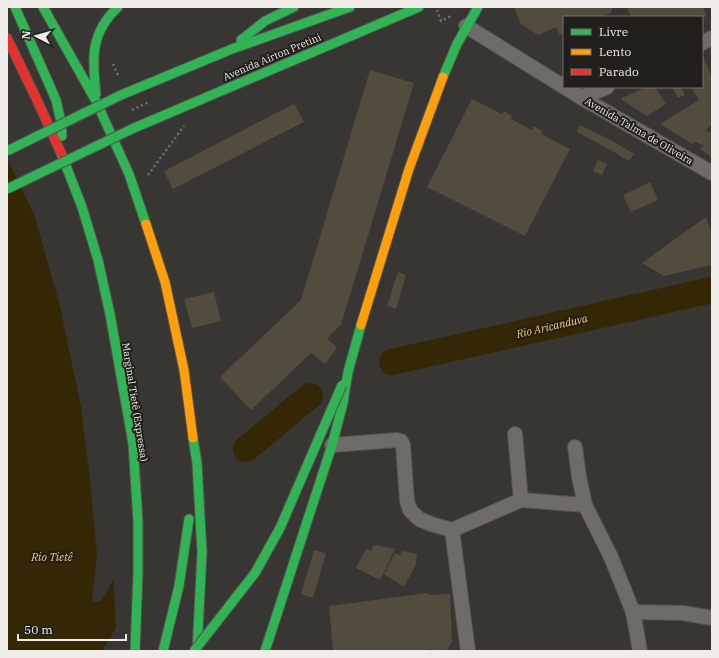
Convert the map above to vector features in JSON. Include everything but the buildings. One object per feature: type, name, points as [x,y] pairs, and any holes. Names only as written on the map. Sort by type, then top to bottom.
[{"type":"highway","points":[[15,7],[56,100],[61,122],[61,153]]},
{"type":"highway","points":[[43,7],[96,101],[129,174],[136,191],[165,282],[184,370],[197,463],[202,552],[196,651]]},
{"type":"highway","points":[[96,101],[93,72],[94,50],[99,32],[108,15],[118,7]]},
{"type":"highway","points":[[232,49],[251,31],[265,21],[294,7]]},
{"type":"highway","name":"Avenida Aírton Pretini","points":[[7,151],[121,95],[232,49],[350,7]]},
{"type":"highway","name":"Avenida Aírton Pretini","points":[[7,189],[134,128],[420,7]]},
{"type":"highway","points":[[265,651],[332,445],[355,346],[414,154],[451,56],[466,26],[478,7]]},
{"type":"highway","name":"Marginal Tietê (Expressa)","points":[[7,38],[37,97],[61,153],[82,208],[99,267],[114,335],[133,444],[138,501],[139,557],[135,651]]},
{"type":"highway","points":[[196,651],[255,573],[280,528],[348,372]]},
{"type":"highway","points":[[163,651],[186,552],[192,492],[197,463]]},
{"type":"street","name":"Avenida Talma de Oliveira","points":[[466,26],[563,86]]},
{"type":"street","points":[[703,42],[712,38]]},
{"type":"street","name":"Avenida Talma de Oliveira","points":[[566,88],[712,173]]},
{"type":"street","points":[[582,98],[604,88]]},
{"type":"street","points":[[515,434],[521,500]]},
{"type":"street","points":[[332,445],[397,440],[401,441],[403,445],[406,500],[410,510],[419,519],[452,530],[521,500],[585,505]]},
{"type":"street","points":[[575,447],[585,505],[611,557],[633,612],[640,651]]},
{"type":"street","points":[[452,530],[468,651]]},
{"type":"street","points":[[633,612],[684,613],[712,618]]},
{"type":"path","points":[[435,7],[441,21]]},
{"type":"path","points":[[136,191],[188,122]]},
{"type":"water","name":"Rio Tietê","points":[[7,158],[34,214],[60,306],[81,407],[97,556],[92,600],[95,602],[102,600],[113,580],[114,587],[116,628],[102,651],[7,651]]},
{"type":"waterway","name":"Rio Aricanduva","points":[[392,362],[712,290]]},
{"type":"waterway","name":"Rio Aricanduva","points":[[246,449],[310,396]]},
{"type":"traffic: fast","points":[[15,7],[56,100],[61,122],[62,136]]},
{"type":"traffic: fast","points":[[43,7],[96,101],[129,174],[146,224]]},
{"type":"traffic: fast","points":[[96,94],[94,69],[95,47],[102,27],[118,7]]},
{"type":"traffic: fast","points":[[241,40],[265,21],[294,7]]},
{"type":"traffic: fast","points":[[121,95],[232,49],[350,7]]},
{"type":"traffic: fast","points":[[134,128],[419,7]]},
{"type":"traffic: fast","points":[[443,77],[457,44],[478,7]]},
{"type":"traffic: fast","points":[[7,151],[121,95]]},
{"type":"traffic: fast","points":[[7,189],[134,128]]},
{"type":"traffic: fast","points":[[61,153],[82,207],[98,260],[110,314],[133,444],[138,522],[135,651]]},
{"type":"traffic: fast","points":[[265,651],[332,445],[343,403],[348,372],[361,325]]},
{"type":"traffic: fast","points":[[194,651],[255,573],[280,528],[342,385]]},
{"type":"traffic: fast","points":[[193,438],[197,463],[202,552],[197,651]]},
{"type":"traffic: fast","points":[[163,651],[179,586],[189,519]]},
{"type":"traffic: slow","points":[[361,325],[409,169],[443,77]]},
{"type":"traffic: slow","points":[[146,224],[165,282],[184,370],[193,438]]},
{"type":"traffic: jam","points":[[7,38],[61,153]]}]
